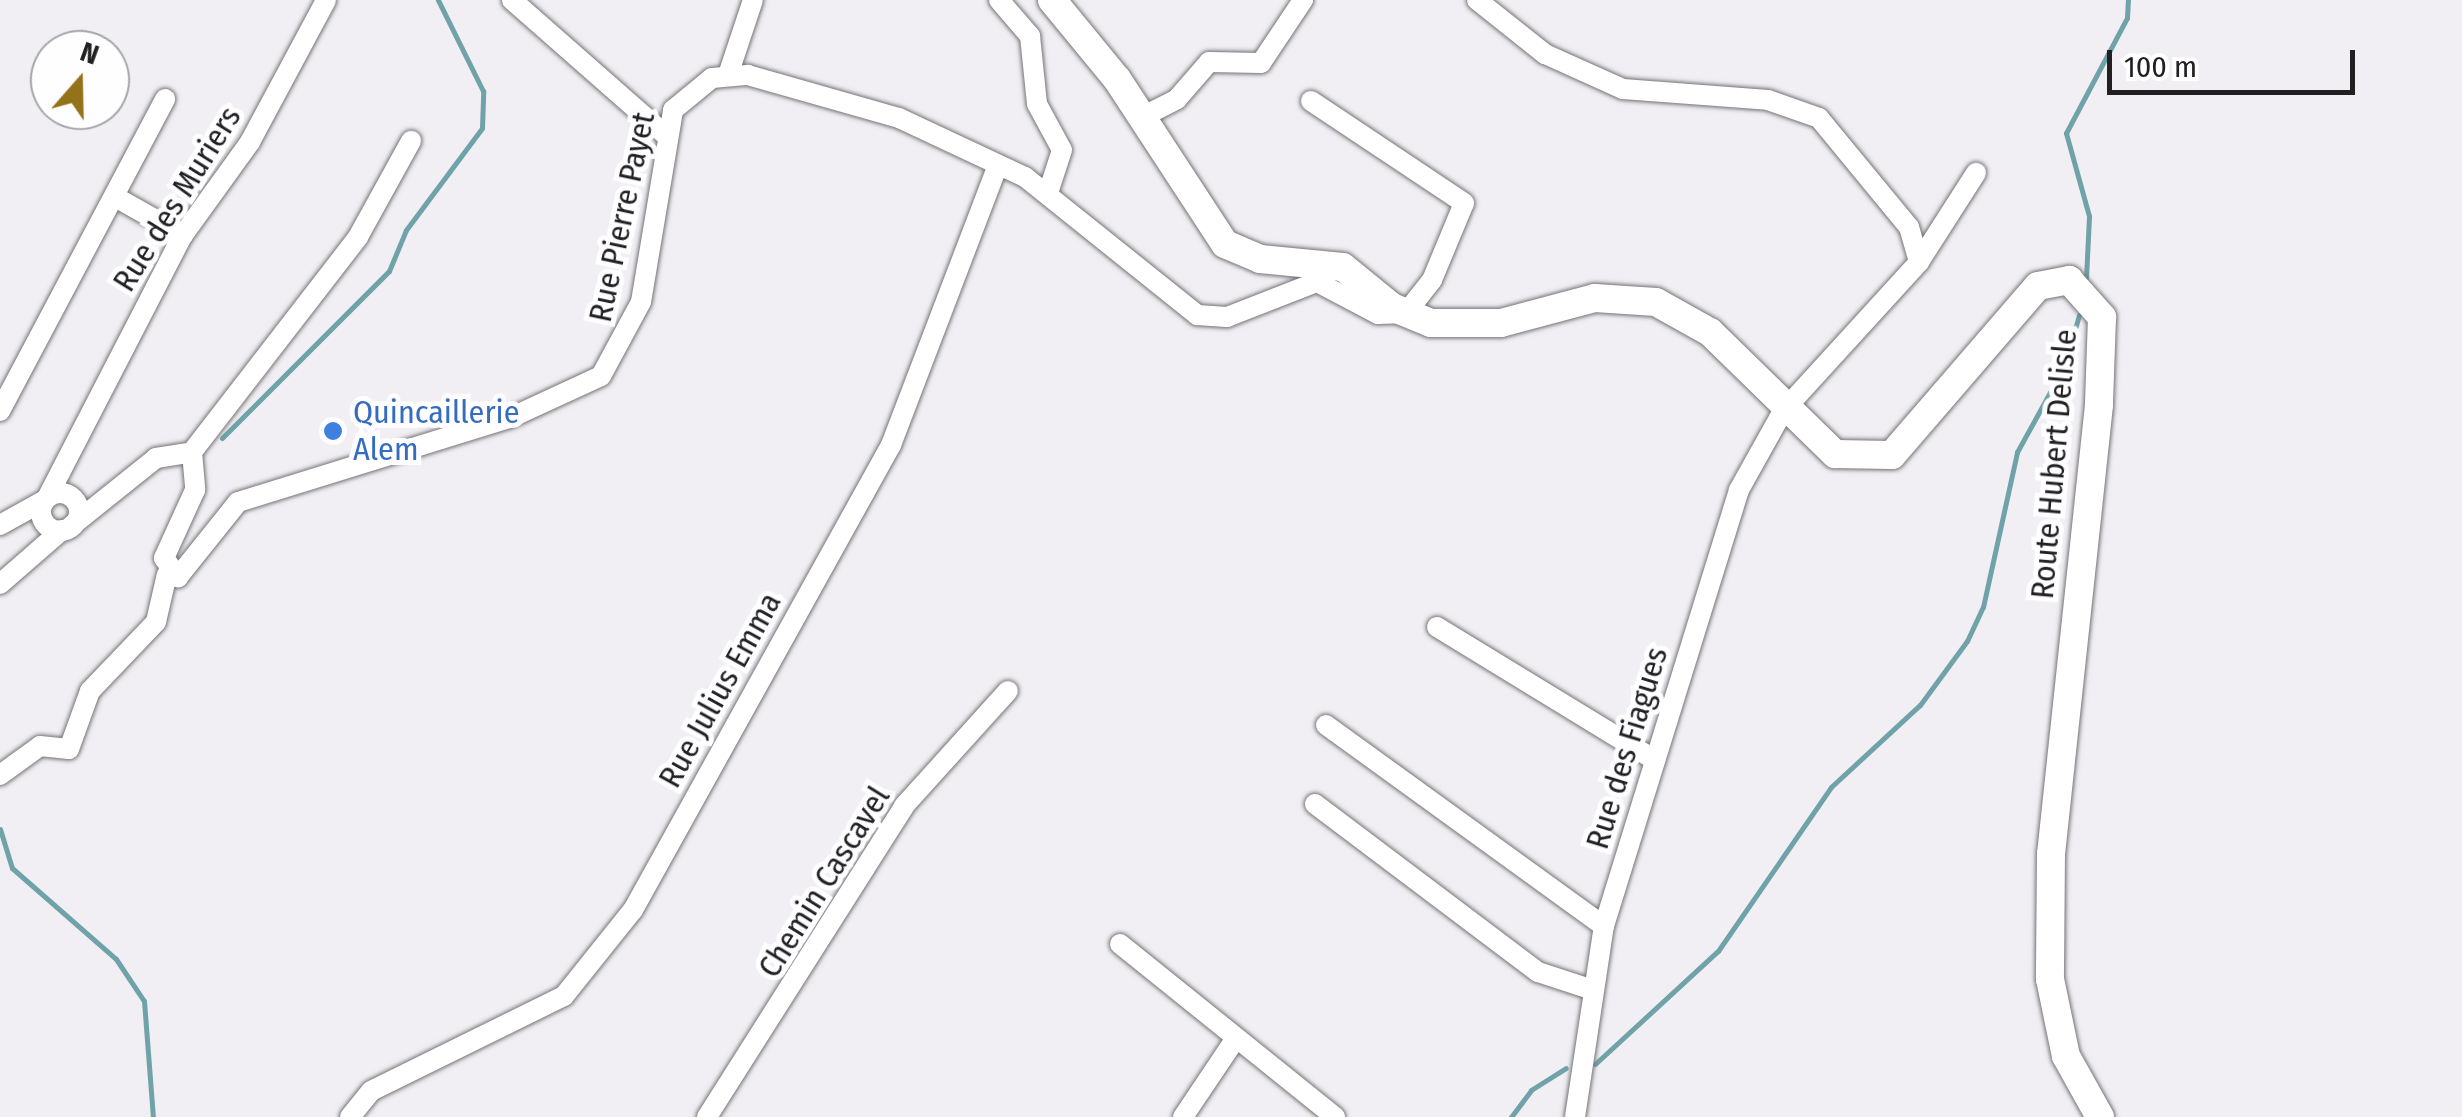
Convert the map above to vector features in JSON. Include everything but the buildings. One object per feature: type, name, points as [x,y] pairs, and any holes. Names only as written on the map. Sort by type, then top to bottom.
[{"type":"main road","points":[[1052,0],[1142,117],[1225,244],[1260,259],[1343,267],[1406,313]]},
{"type":"main road","name":"Route Hubert Delisle","points":[[1406,313],[1501,323],[1595,298],[1656,302],[1710,332],[1783,411],[1835,454],[1892,455],[2038,286],[2069,280],[2102,317],[2050,854],[2050,962],[2066,1056],[2100,1117]]},
{"type":"street","name":"Rue des Muriers","points":[[54,511],[183,234],[250,142],[326,0]]},
{"type":"street","points":[[512,0],[668,136]]},
{"type":"street","points":[[753,0],[728,76],[899,118],[1050,190],[1152,287],[1197,314],[1227,317],[1317,282],[1378,314],[1406,313],[1432,280],[1464,203],[1311,101]]},
{"type":"street","points":[[1000,0],[1030,36],[1037,104],[1062,152],[1050,190]]},
{"type":"street","points":[[1142,117],[1177,99],[1209,62],[1261,63],[1302,0]]},
{"type":"street","points":[[1477,0],[1545,54],[1623,89],[1768,100],[1820,118],[1910,226],[1919,262]]},
{"type":"street","name":"Rue Pierre Payet","points":[[167,574],[187,571],[238,502],[510,418],[601,376],[641,302],[668,136],[685,92],[728,76]]},
{"type":"street","points":[[0,412],[117,198],[165,99]]},
{"type":"street","points":[[192,452],[358,237],[411,141]]},
{"type":"street","name":"Rue Julius Emma","points":[[350,1117],[372,1091],[564,996],[634,910],[892,445],[997,167]]},
{"type":"street","name":"Rue des Fiagues","points":[[1575,1117],[1604,926],[1739,490],[1783,411],[1919,262],[1976,173]]},
{"type":"street","points":[[117,198],[183,234]]},
{"type":"street","points":[[0,524],[17,511],[54,511],[107,494],[167,452],[192,452]]},
{"type":"street","points":[[0,775],[40,746],[68,749],[90,691],[156,622],[167,574],[167,547],[198,475],[192,452]]},
{"type":"street","points":[[0,584],[54,511],[107,494]]},
{"type":"street","points":[[1437,627],[1654,760]]},
{"type":"street","name":"Chemin Cascavel","points":[[706,1117],[904,806],[1008,690]]},
{"type":"street","points":[[1326,725],[1604,926]]},
{"type":"street","points":[[1315,804],[1538,972],[1593,990]]},
{"type":"street","points":[[1120,944],[1333,1116]]},
{"type":"street","points":[[1183,1117],[1236,1038]]},
{"type":"waterway","points":[[222,438],[389,271],[406,230],[482,128],[483,91],[438,0]]},
{"type":"waterway","points":[[2086,278],[2089,216],[2066,133],[2127,18],[2128,0]]},
{"type":"waterway","points":[[1595,1064],[1718,951],[1831,787],[1920,705],[1967,641],[1983,607],[2017,452],[2064,367],[2079,315]]},
{"type":"waterway","points":[[0,829],[12,868],[116,959],[144,1001],[153,1117]]},
{"type":"waterway","points":[[1511,1117],[1531,1090],[1566,1068]]},
{"type":"place","name":"Quincaillerie Alem","points":[[333,431]]}]
